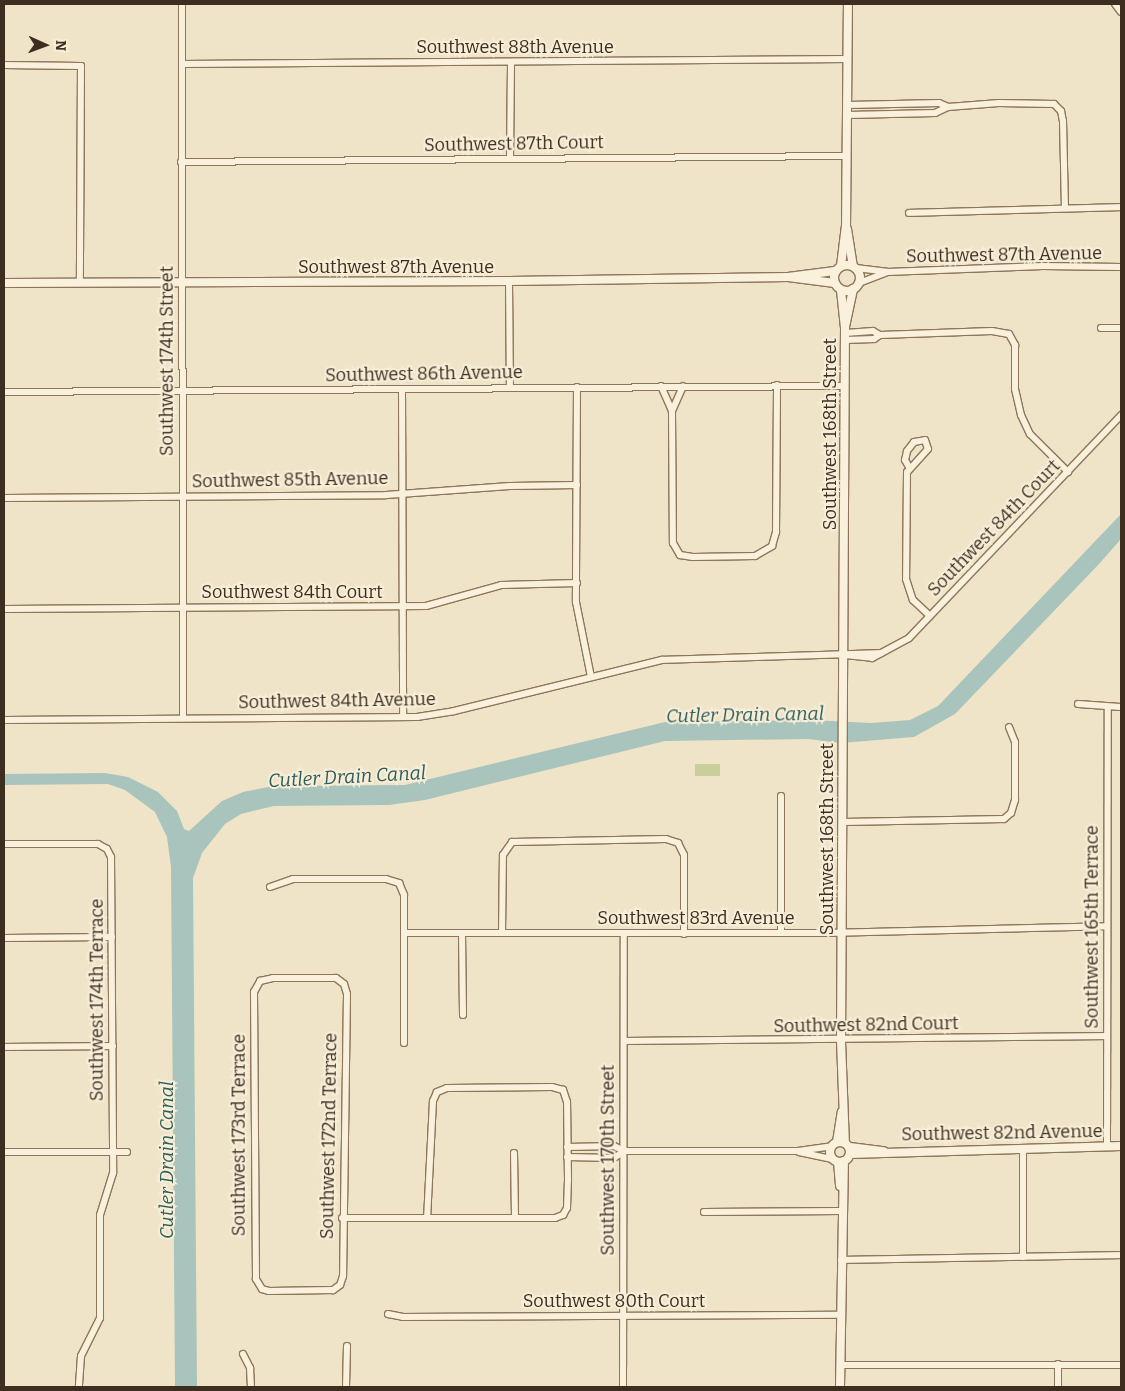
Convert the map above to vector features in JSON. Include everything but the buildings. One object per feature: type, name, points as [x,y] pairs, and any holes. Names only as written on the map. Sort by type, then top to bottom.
[{"type":"street","name":"Southwest 174th Street","points":[[182,4],[181,389],[183,718]]},
{"type":"street","points":[[846,227],[859,283],[853,290],[841,290],[835,283],[846,227],[848,4]]},
{"type":"street","points":[[1115,4],[1120,12]]},
{"type":"street","name":"Southwest 88th Avenue","points":[[182,64],[848,59]]},
{"type":"street","points":[[510,159],[511,63]]},
{"type":"street","points":[[4,65],[81,66],[80,283]]},
{"type":"street","points":[[848,115],[935,113],[948,107],[1042,102],[1058,107],[1063,121],[1065,208]]},
{"type":"street","points":[[848,105],[939,103],[948,107]]},
{"type":"street","name":"Southwest 87th Court","points":[[181,162],[846,156]]},
{"type":"street","points":[[909,212],[1121,207]]},
{"type":"street","name":"Southwest 87th Avenue","points":[[855,267],[887,272],[1043,266],[1121,267]]},
{"type":"street","points":[[838,268],[855,267]]},
{"type":"street","name":"Southwest 87th Avenue","points":[[788,277],[838,268]]},
{"type":"street","name":"Southwest 87th Avenue","points":[[859,283],[887,272]]},
{"type":"street","name":"Southwest 87th Avenue","points":[[4,283],[509,281],[788,277],[835,283]]},
{"type":"street","points":[[509,281],[510,388]]},
{"type":"street","name":"Southwest 168th Street","points":[[838,1161],[843,1146],[841,1041],[845,333],[841,290]]},
{"type":"street","name":"Southwest 168th Street","points":[[845,333],[853,290]]},
{"type":"street","points":[[1101,328],[1121,328]]},
{"type":"street","points":[[845,333],[874,339],[880,335],[992,331],[1009,334],[1015,345],[1015,389],[1021,415],[1030,434],[1068,472]]},
{"type":"street","points":[[683,386],[672,411],[672,523],[673,543],[678,552],[686,557],[755,556],[772,546],[776,532],[777,385]]},
{"type":"street","points":[[661,386],[672,411]]},
{"type":"street","name":"Southwest 86th Avenue","points":[[4,392],[181,389],[845,386]]},
{"type":"street","points":[[576,387],[577,613],[591,677]]},
{"type":"street","points":[[402,389],[403,717]]},
{"type":"street","name":"Southwest 84th Court","points":[[844,654],[858,651],[881,653],[903,644],[1121,415]]},
{"type":"street","points":[[909,467],[906,579],[913,600],[930,616]]},
{"type":"street","name":"Southwest 85th Avenue","points":[[4,498],[403,493],[577,485]]},
{"type":"street","name":"Southwest 84th Court","points":[[4,609],[434,605],[511,584],[576,583]]},
{"type":"street","name":"Southwest 84th Avenue","points":[[4,720],[403,717],[454,711],[672,659],[844,654]]},
{"type":"street","points":[[1078,704],[1121,707]]},
{"type":"street","name":"Southwest 165th Terrace","points":[[1107,1146],[1108,707]]},
{"type":"street","points":[[843,822],[1000,820],[1008,816],[1015,800],[1015,742],[1009,727]]},
{"type":"street","points":[[781,796],[781,933]]},
{"type":"street","points":[[502,933],[502,860],[508,844],[522,840],[666,839],[681,847],[684,862],[684,934]]},
{"type":"street","name":"Southwest 174th Terrace","points":[[4,844],[94,844],[107,849],[111,862],[112,1180],[100,1214],[100,1318],[81,1356],[79,1387]]},
{"type":"street","points":[[270,887],[293,879],[386,878],[399,883],[404,895],[404,1043]]},
{"type":"street","name":"Southwest 83rd Avenue","points":[[404,933],[842,933],[1107,926]]},
{"type":"street","points":[[462,933],[463,1015]]},
{"type":"street","name":"Southwest 170th Street","points":[[623,1387],[622,1316],[626,1041],[624,933]]},
{"type":"street","points":[[4,938],[112,937]]},
{"type":"street","name":"Southwest 172nd Terrace","points":[[257,984],[268,978],[336,978],[344,984],[347,1002],[342,1276],[337,1288]]},
{"type":"street","name":"Southwest 173rd Terrace","points":[[257,984],[253,998],[256,1275],[260,1286],[269,1291],[337,1288]]},
{"type":"street","name":"Southwest 82nd Court","points":[[626,1041],[841,1041],[1107,1036]]},
{"type":"street","points":[[4,1047],[113,1046]]},
{"type":"street","points":[[342,1218],[427,1218],[515,1218],[563,1215],[568,1201],[567,1102],[563,1090],[542,1087],[447,1088],[437,1092],[432,1101],[427,1218]]},
{"type":"street","name":"Southwest 82nd Avenue","points":[[567,1147],[614,1146],[624,1151],[798,1151],[843,1146],[884,1151],[1121,1146]]},
{"type":"street","points":[[840,1387],[841,1190],[838,1161],[843,1146]]},
{"type":"street","points":[[1023,1148],[1023,1257]]},
{"type":"street","name":"Southwest 82nd Avenue","points":[[567,1158],[614,1158],[624,1151]]},
{"type":"street","name":"Southwest 82nd Avenue","points":[[798,1151],[838,1161]]},
{"type":"street","points":[[4,1152],[127,1152]]},
{"type":"street","points":[[514,1153],[515,1218]]},
{"type":"street","points":[[704,1212],[841,1211]]},
{"type":"street","points":[[841,1260],[1121,1255]]},
{"type":"street","name":"Southwest 80th Court","points":[[388,1314],[403,1317],[840,1315]]},
{"type":"street","points":[[346,1387],[347,1346]]},
{"type":"street","points":[[243,1354],[250,1368],[250,1387]]},
{"type":"street","points":[[1058,1364],[1058,1387]]},
{"type":"street","points":[[840,1365],[1121,1365]]},
{"type":"green space","points":[[695,764],[720,764],[720,776],[695,776]]},
{"type":"water","points":[[1121,514],[1121,539],[1099,564],[955,714],[914,737],[841,743],[808,739],[665,741],[425,800],[389,805],[274,806],[241,814],[225,824],[202,853],[193,878],[197,1387],[175,1387],[171,867],[167,837],[155,812],[125,790],[108,784],[4,785],[4,774],[105,773],[128,777],[158,792],[177,811],[184,829],[189,831],[222,801],[243,792],[274,786],[405,785],[665,722],[811,720],[871,723],[910,720],[938,706]]},
{"type":"water label","name":"Cutler Drain Canal","points":[[745,715]]},
{"type":"water label","name":"Cutler Drain Canal","points":[[347,777]]},
{"type":"water label","name":"Cutler Drain Canal","points":[[167,1160]]}]
